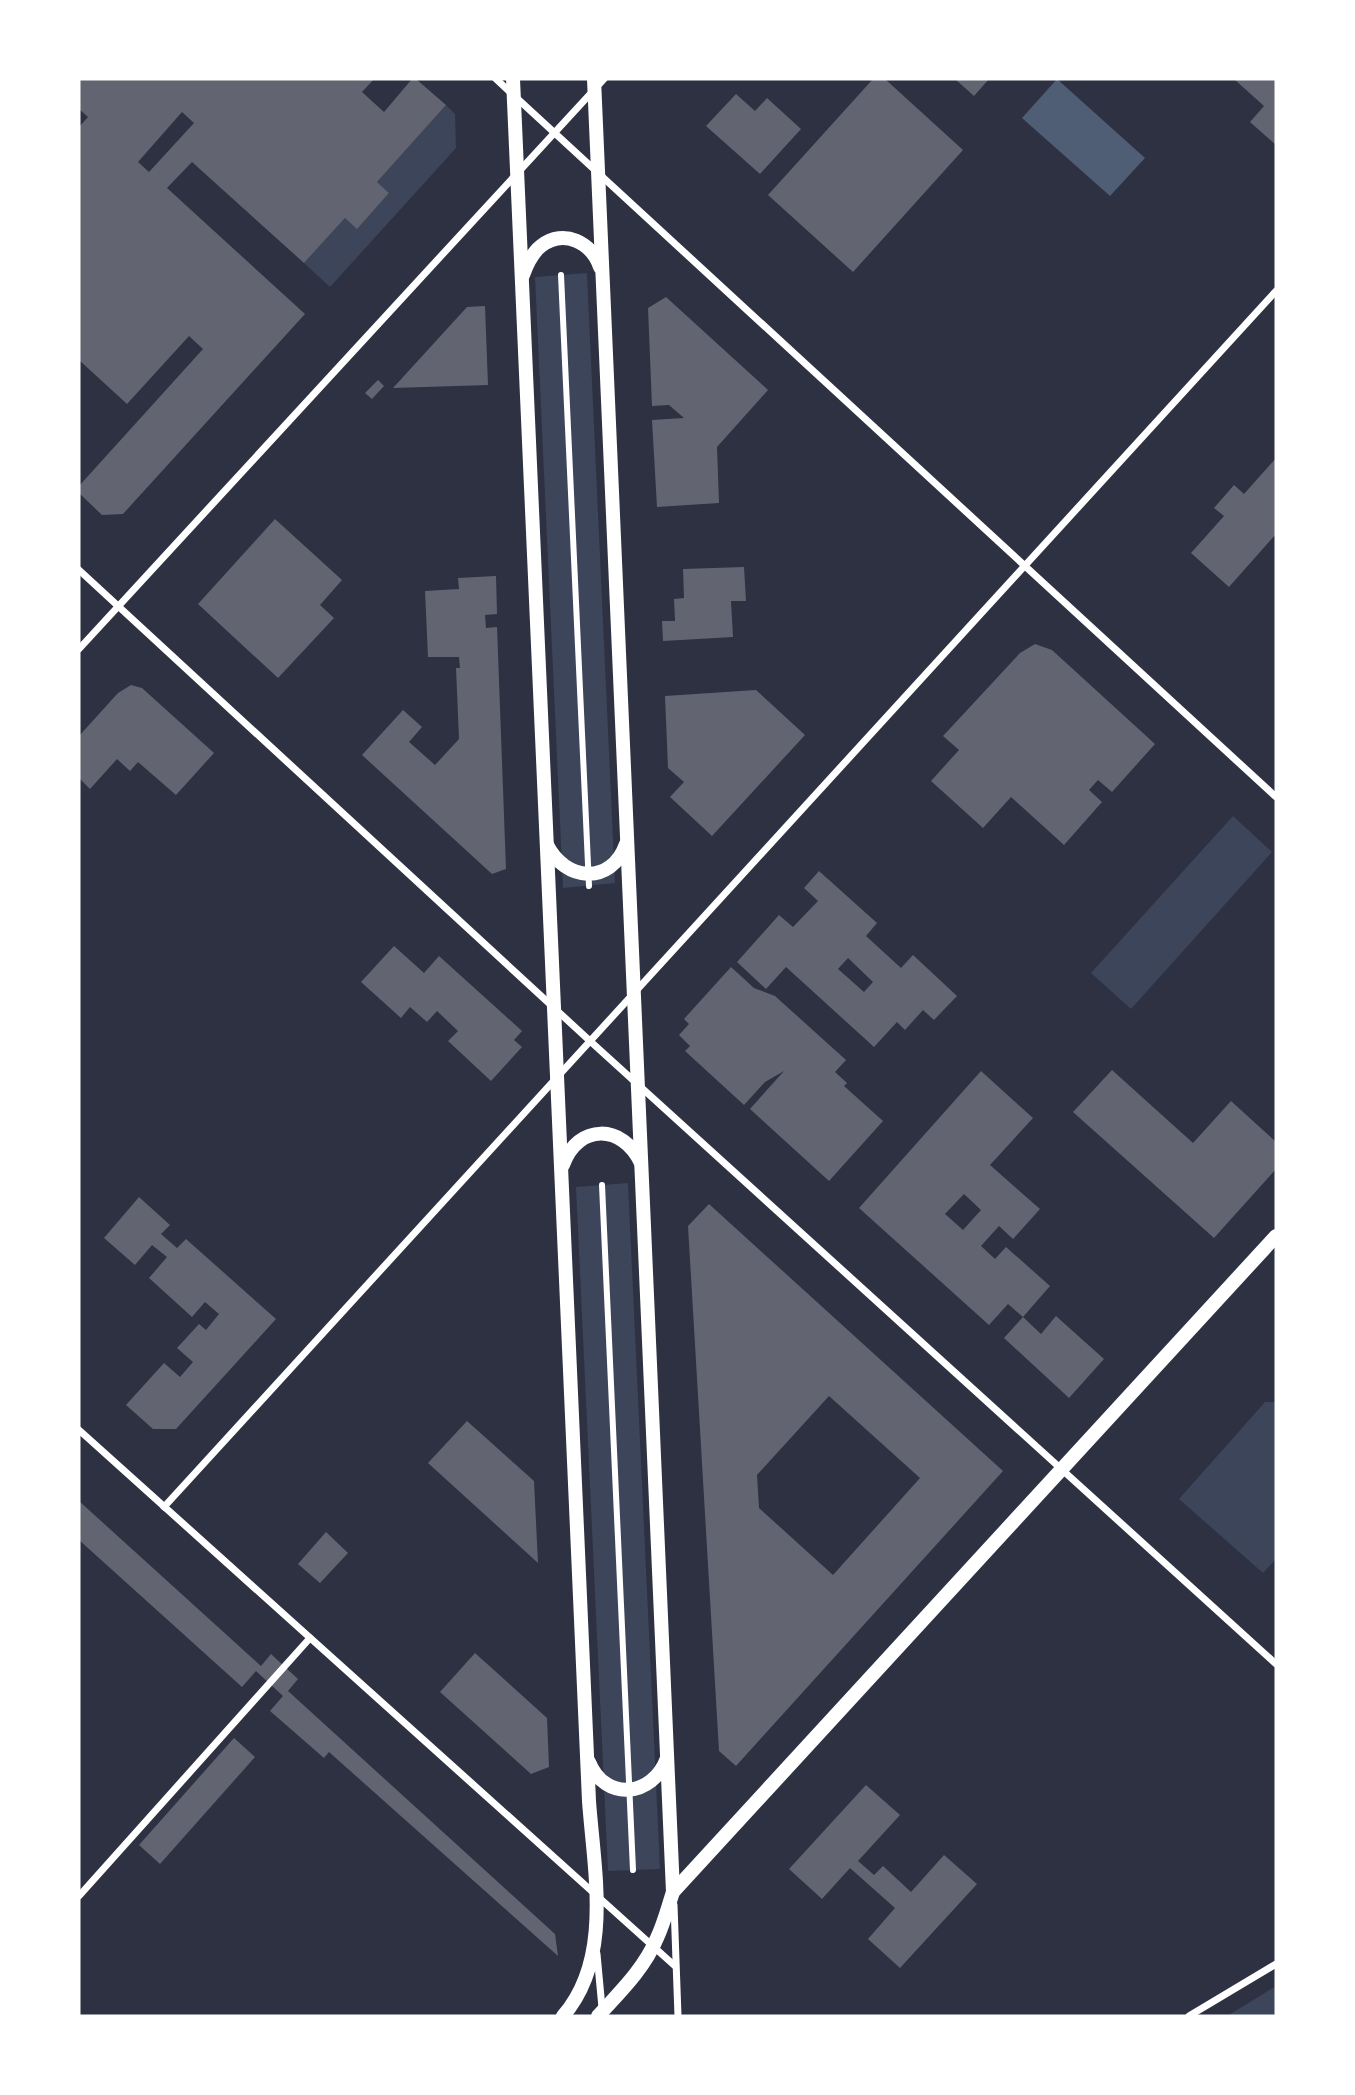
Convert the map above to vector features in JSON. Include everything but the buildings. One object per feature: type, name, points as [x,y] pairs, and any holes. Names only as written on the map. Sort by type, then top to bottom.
[{"type":"main road","points":[[513,79],[587,1757],[596,1895],[595,1940],[584,1986],[563,2016]]},
{"type":"main road","points":[[597,82],[602,272],[673,1892]]},
{"type":"main road","points":[[522,277],[529,260],[539,247],[557,239],[569,239],[586,245],[593,252],[602,272]]},
{"type":"main road","points":[[547,844],[551,853],[567,869],[588,880],[610,868],[618,860],[627,842]]},
{"type":"main road","points":[[561,1168],[573,1145],[585,1137],[606,1133],[618,1137],[632,1148],[641,1164]]},
{"type":"main road","points":[[601,2015],[636,1974],[653,1946],[673,1892],[1276,1236]]},
{"type":"main road","points":[[587,1757],[592,1769],[608,1785],[630,1790],[638,1789],[658,1776],[668,1756]]},
{"type":"street","points":[[496,79],[1276,797]]},
{"type":"street","points":[[79,649],[517,173],[597,82]]},
{"type":"street","points":[[561,275],[588,880]]},
{"type":"street","points":[[164,1507],[1276,291]]},
{"type":"street","points":[[79,570],[638,1085],[1276,1664]]},
{"type":"street","points":[[602,1185],[634,1870]]},
{"type":"street","points":[[79,1430],[675,1966]]},
{"type":"street","points":[[79,1896],[310,1638]]},
{"type":"street","points":[[673,1892],[678,2016]]},
{"type":"street","points":[[595,1940],[601,2015]]},
{"type":"street","points":[[1189,2016],[1276,1964]]},
{"type":"shaded area","points":[[1057,79],[1145,158],[1110,196],[1022,118]]},
{"type":"shaded area","points":[[446,105],[455,114],[456,148],[330,287],[304,263],[345,218],[357,228],[389,193],[377,182]]},
{"type":"shaded area","points":[[587,273],[615,883],[563,888],[535,277]]},
{"type":"shaded area","points":[[1233,816],[1272,852],[1131,1009],[1091,973]]},
{"type":"shaded area","points":[[628,1183],[660,1869],[608,1871],[576,1187]]},
{"type":"shaded area","points":[[1265,1402],[1276,1402],[1276,1559],[1263,1573],[1179,1499]]},
{"type":"shaded area","points":[[1276,1986],[1276,2016],[1227,2016]]}]
